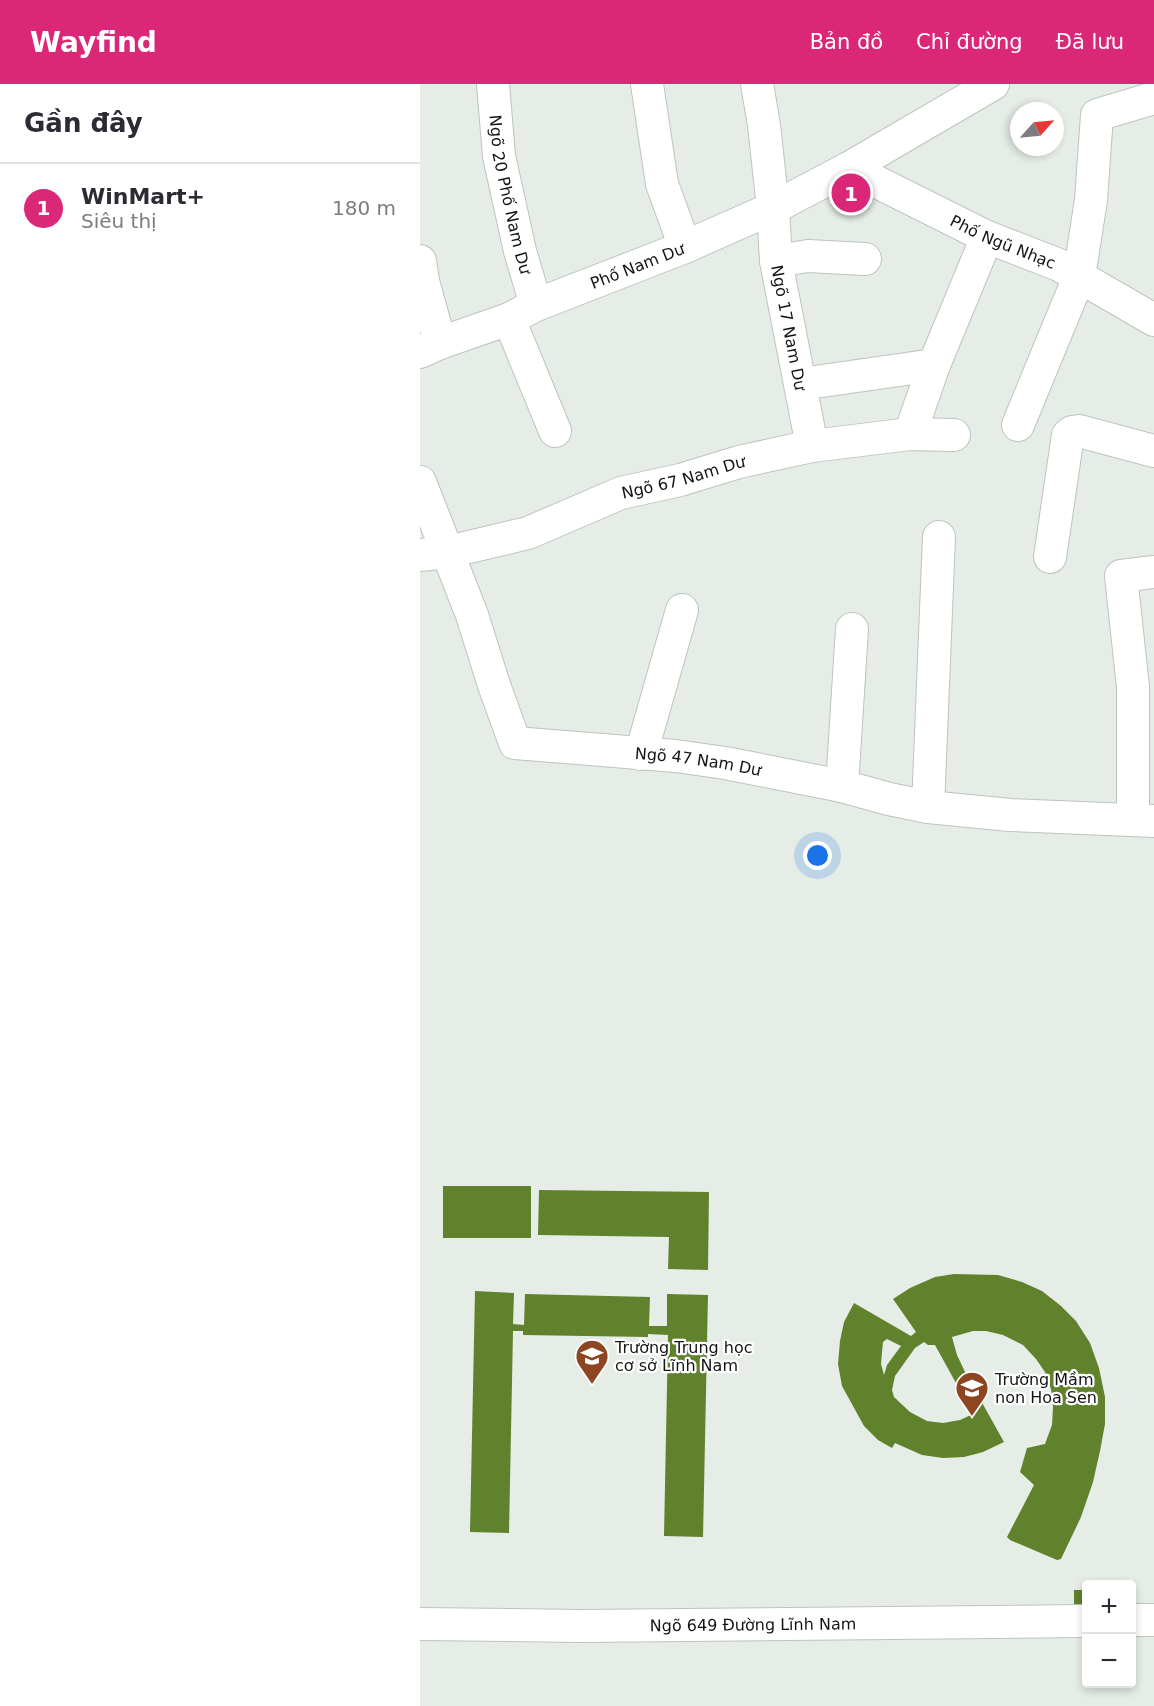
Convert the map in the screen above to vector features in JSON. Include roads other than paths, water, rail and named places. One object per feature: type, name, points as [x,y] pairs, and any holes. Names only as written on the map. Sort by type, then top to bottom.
[{"type":"street","name":"Ngõ 20 Phố Nam Dư","points":[[493,84],[499,156],[520,251],[523,312],[555,431]]},
{"type":"street","points":[[647,84],[662,183],[685,247]]},
{"type":"street","name":"Ngõ 17 Nam Dư","points":[[757,84],[773,208],[776,261],[812,446]]},
{"type":"street","name":"Phố Nam Dư","points":[[430,348],[685,247],[773,208],[849,168],[993,84]]},
{"type":"street","points":[[1018,424],[1079,277],[1092,200],[1096,115],[1154,98]]},
{"type":"street","name":"Phố Ngũ Nhạc","points":[[849,168],[987,237],[1059,265],[1154,320]]},
{"type":"street","points":[[910,434],[934,365],[987,237]]},
{"type":"street","points":[[776,261],[808,256],[865,259]]},
{"type":"street","points":[[420,261],[430,348]]},
{"type":"street","points":[[801,384],[934,365]]},
{"type":"street","points":[[1050,557],[1068,435],[1080,431],[1154,451]]},
{"type":"street","name":"Ngõ 67 Nam Dư","points":[[434,554],[528,533],[621,493],[680,480],[739,462],[812,446],[910,434],[954,435]]},
{"type":"street","name":"Ngõ 47 Nam Dư","points":[[420,482],[434,554],[472,615],[515,742],[726,763],[842,786],[889,800],[928,807],[1010,815],[1143,821]]},
{"type":"street","points":[[928,807],[939,537]]},
{"type":"street","points":[[1143,821],[1133,687],[1121,576],[1154,572]]},
{"type":"street","points":[[642,754],[682,610]]},
{"type":"street","points":[[842,786],[852,629]]},
{"type":"street","name":"Ngõ 649 Đường Lĩnh Nam","points":[[420,1624],[583,1614],[1082,1621]]},
{"type":"street","points":[[1136,1620],[1154,1620]]},
{"type":"place","name":"WinMart+","points":[[851,193]]},
{"type":"place","name":"Trường Trung học cơ sở Lĩnh Nam","points":[[592,1385]]},
{"type":"place","name":"Trường Mầm non Hoa Sen","points":[[972,1417]]}]
